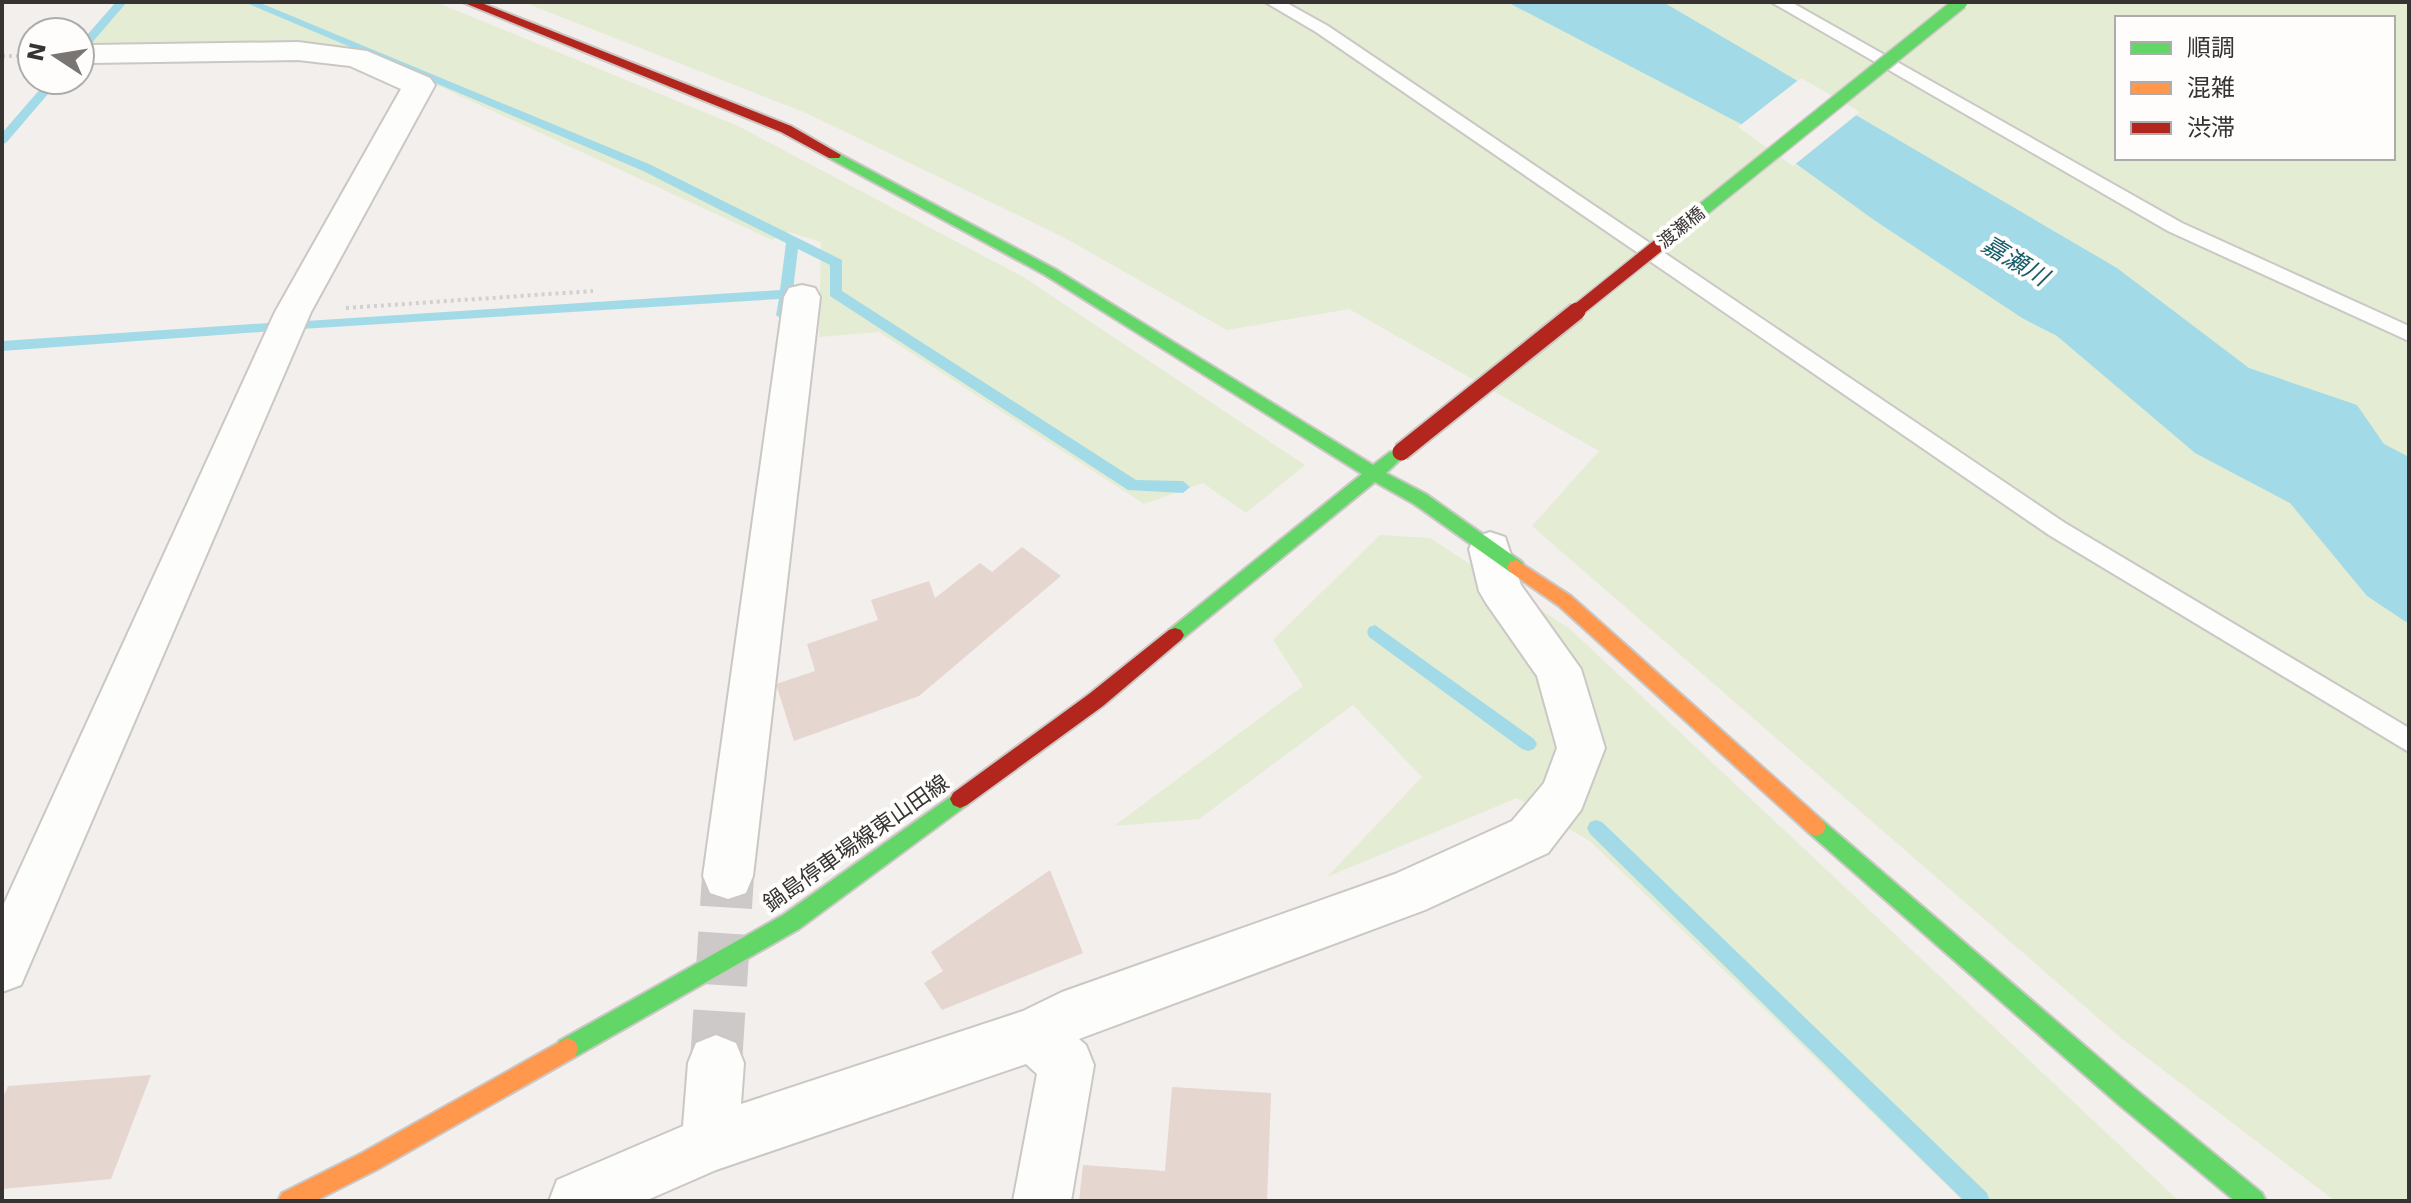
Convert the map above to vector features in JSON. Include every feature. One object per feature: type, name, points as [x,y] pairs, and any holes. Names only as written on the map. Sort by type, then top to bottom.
[{"type":"street","points":[[468,2],[786,129],[1050,272],[1376,475],[1420,499],[1565,601],[1739,760],[2126,1096],[2254,1201]]},
{"type":"street","name":"渡瀬橋","points":[[1401,452],[1961,2]]},
{"type":"street","points":[[2,967],[293,312],[419,85],[356,57],[298,51],[96,54]]},
{"type":"street","points":[[728,876],[802,297]]},
{"type":"street","name":"鍋島停車場線東山田線","points":[[290,1201],[370,1161],[791,922],[1096,700],[1401,452]]},
{"type":"street","points":[[578,1201],[710,1143],[1035,1034],[1062,1019],[1407,893],[1530,837],[1564,795],[1581,748],[1558,669],[1501,591],[1490,549]]},
{"type":"street","points":[[1035,1034],[1066,1065],[1042,1201]]},
{"type":"street","points":[[710,1143],[716,1063]]},
{"type":"lane","points":[[1273,2],[1322,29],[2057,529],[2409,741]]},
{"type":"lane","points":[[1779,2],[2175,227],[2409,334]]},
{"type":"path","points":[[293,312],[593,291]]},
{"type":"green space","points":[[116,2],[436,2],[738,126],[1025,278],[1305,465],[1246,513],[1203,483],[1144,504],[879,332],[819,337],[821,242],[788,232],[772,240],[443,88],[341,46],[96,45],[96,26]]},
{"type":"green space","points":[[523,2],[2409,2],[2409,1201],[2335,1201],[2121,1038],[1532,526],[1599,451],[1349,309],[1227,330],[1063,237],[806,113]]},
{"type":"green space","points":[[1380,535],[1430,538],[1570,629],[2179,1201],[1963,1201],[1591,842],[1517,798],[1327,877],[1422,777],[1353,705],[1199,819],[1114,826],[1303,686],[1273,640]]},
{"type":"water","name":"嘉瀬川","points":[[1507,2],[1663,2],[2117,268],[2249,368],[2357,405],[2384,444],[2409,457],[2409,624],[2367,596],[2290,503],[2195,453],[2057,336],[2022,318],[1874,220],[1741,124]]},
{"type":"pier","points":[[1801,78],[1860,112],[1793,166],[1738,127]]},
{"type":"building","points":[[1022,547],[1061,576],[919,696],[794,741],[776,684],[815,671],[807,644],[878,620],[871,600],[929,581],[935,598],[980,563],[992,572]]},
{"type":"building","points":[[1050,870],[1083,953],[942,1010],[924,983],[943,971],[931,952]]},
{"type":"building","points":[[151,1075],[111,1179],[2,1189],[2,1100],[8,1086]]},
{"type":"building","points":[[1172,1087],[1271,1093],[1267,1201],[1079,1201],[1083,1165],[1165,1171]]},
{"type":"waterway","points":[[96,32],[122,2]]},
{"type":"waterway","points":[[249,2],[645,167],[793,241]]},
{"type":"waterway","points":[[2,140],[40,96]]},
{"type":"waterway","points":[[786,294],[793,241]]},
{"type":"waterway","points":[[793,241],[837,263],[835,293],[1133,486],[1183,487]]},
{"type":"waterway","points":[[306,326],[786,294]]},
{"type":"waterway","points":[[783,315],[786,294]]},
{"type":"waterway","points":[[2,346],[268,328]]},
{"type":"waterway","points":[[1375,632],[1528,744]]},
{"type":"waterway","points":[[1596,828],[1979,1201]]},
{"type":"tunnel","points":[[716,1063],[728,876]]},
{"type":"traffic: fast","points":[[1660,244],[1961,2]]},
{"type":"traffic: fast","points":[[834,155],[1050,272],[1376,475],[1420,499],[1516,567]]},
{"type":"traffic: fast","points":[[1175,635],[1396,456]]},
{"type":"traffic: fast","points":[[567,1049],[791,922],[960,799]]},
{"type":"traffic: fast","points":[[1816,827],[2126,1096],[2254,1201]]},
{"type":"traffic: slow","points":[[1516,567],[1565,601],[1816,827]]},
{"type":"traffic: slow","points":[[290,1201],[370,1161],[567,1049]]},
{"type":"traffic: jam","points":[[468,2],[786,129],[834,155]]},
{"type":"traffic: jam","points":[[1401,452],[1660,244]]},
{"type":"traffic: jam","points":[[960,799],[1096,700],[1175,635]]}]
